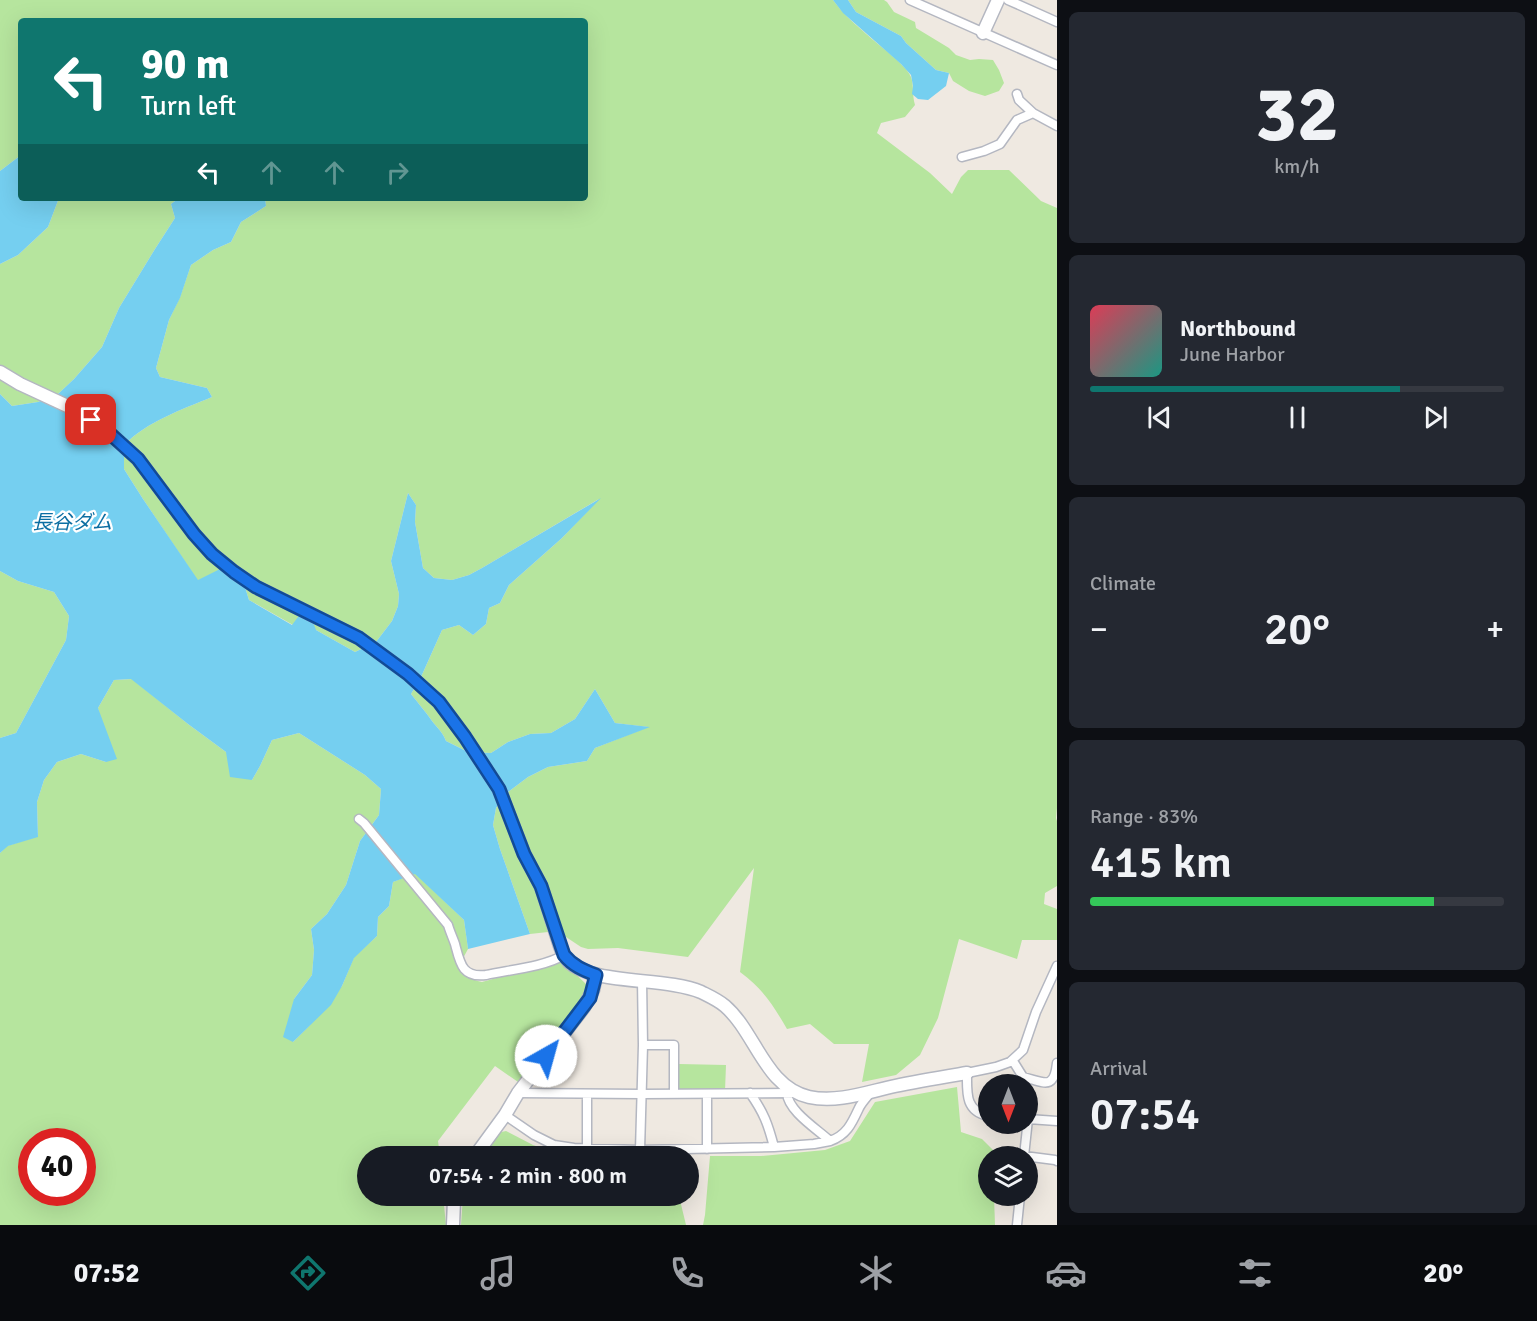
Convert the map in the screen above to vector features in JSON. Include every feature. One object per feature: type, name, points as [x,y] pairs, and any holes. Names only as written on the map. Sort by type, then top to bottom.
[{"type":"street","points":[[910,0],[1057,65]]},
{"type":"street","points":[[983,33],[998,0]]},
{"type":"street","points":[[1008,0],[1057,22]]},
{"type":"street","points":[[1017,94],[1019,100],[1033,113],[1057,126]]},
{"type":"street","points":[[962,157],[1000,144],[1017,120],[1033,113]]},
{"type":"street","points":[[0,372],[76,410],[106,430],[138,459],[194,534],[226,566],[256,587],[359,638],[408,674],[439,702],[499,789],[524,854],[541,886],[564,955],[570,963],[596,975],[690,988],[717,999],[740,1023],[774,1076],[791,1093]]},
{"type":"street","points":[[361,821],[447,925],[462,967],[466,971],[473,975],[486,975],[544,963],[564,955]]},
{"type":"street","points":[[518,1093],[791,1093],[820,1099],[843,1098],[896,1085],[996,1067],[1013,1061],[1023,1050],[1036,1012],[1057,966]]},
{"type":"street","points":[[482,1146],[518,1093],[584,1007],[593,990],[596,975]]},
{"type":"street","points":[[640,1146],[642,980]]},
{"type":"street","points":[[643,1045],[674,1045],[674,1094]]},
{"type":"street","points":[[1013,1061],[1023,1077],[1047,1083],[1056,1075],[1057,1063]]},
{"type":"street","points":[[966,1073],[968,1100],[978,1112]]},
{"type":"street","points":[[699,1149],[814,1144],[840,1138],[871,1091]]},
{"type":"street","points":[[750,1093],[768,1122],[774,1147]]},
{"type":"street","points":[[791,1093],[787,1101],[830,1141]]},
{"type":"street","points":[[587,1094],[587,1146]]},
{"type":"street","points":[[707,1094],[707,1149]]},
{"type":"street","points":[[504,1115],[534,1135],[555,1145],[566,1146]]},
{"type":"street","points":[[1038,1120],[1057,1122]]},
{"type":"street","points":[[1038,1158],[1057,1161]]},
{"type":"street","points":[[453,1225],[454,1206]]},
{"type":"street","points":[[1017,1225],[1019,1206]]},
{"type":"green space","points":[[0,0],[833,0],[851,20],[903,66],[911,77],[915,105],[905,117],[881,123],[877,133],[930,173],[952,194],[961,177],[968,170],[1009,170],[1041,201],[1057,208],[1057,886],[1045,893],[1044,904],[1057,909],[1057,940],[1022,940],[1017,959],[959,939],[938,1018],[920,1055],[896,1075],[862,1082],[869,1044],[834,1044],[810,1024],[787,1029],[767,998],[740,972],[754,868],[688,957],[618,948],[588,949],[557,931],[530,934],[493,825],[496,808],[508,792],[528,777],[548,767],[587,761],[595,748],[648,727],[615,723],[595,689],[575,719],[551,733],[530,734],[508,742],[491,753],[468,752],[446,741],[411,694],[442,630],[459,625],[473,635],[486,624],[489,608],[500,603],[509,585],[562,538],[599,499],[482,568],[452,580],[434,578],[423,568],[415,522],[416,505],[408,493],[391,561],[399,594],[398,606],[392,621],[376,642],[355,652],[316,630],[293,625],[249,600],[243,581],[198,581],[124,469],[124,445],[133,437],[165,417],[212,397],[207,388],[160,377],[156,368],[169,320],[191,265],[213,250],[231,242],[241,222],[266,206],[265,201],[588,201],[588,18],[18,18],[18,157],[0,171]]},
{"type":"green space","points":[[848,0],[884,0],[894,12],[915,22],[916,28],[949,48],[956,55],[970,60],[993,60],[1004,83],[999,91],[985,96],[969,91],[953,81],[949,73],[936,70],[901,36],[856,12]]},
{"type":"green space","points":[[58,201],[175,201],[171,204],[175,218],[119,308],[102,347],[58,394],[38,402],[12,406],[0,394],[0,264],[18,255],[48,227]]},
{"type":"green space","points":[[0,571],[18,581],[54,592],[69,616],[66,640],[16,733],[0,738]]},
{"type":"green space","points":[[132,679],[226,752],[252,780],[272,740],[299,733],[365,775],[381,789],[379,815],[360,841],[346,885],[327,914],[311,929],[314,950],[312,975],[294,999],[293,1042],[342,986],[354,957],[377,936],[378,917],[389,906],[393,882],[415,873],[464,920],[468,949],[461,962],[461,971],[468,977],[482,982],[561,960],[586,984],[587,997],[521,1084],[495,1066],[438,1141],[439,1146],[357,1146],[357,1206],[444,1206],[446,1225],[0,1225],[0,853],[7,846],[38,836],[37,802],[44,780],[57,762],[81,754],[106,762],[98,708],[114,680]]},
{"type":"green space","points":[[679,1064],[726,1065],[725,1091],[678,1090]]},
{"type":"green space","points":[[957,1087],[961,1132],[982,1139],[989,1146],[978,1146],[978,1206],[994,1206],[995,1225],[703,1225],[710,1156],[761,1156],[825,1150],[850,1141],[875,1102]]},
{"type":"green space","points":[[506,1131],[536,1146],[489,1146],[497,1133]]},
{"type":"green space","points":[[462,1206],[681,1206],[686,1225],[461,1225]]},
{"type":"water","points":[[833,0],[848,0],[856,12],[901,36],[936,70],[949,73],[946,86],[928,100],[918,99],[912,94],[911,75],[843,13]]},
{"type":"water","points":[[18,157],[18,201],[58,201],[48,227],[18,255],[0,264],[0,171]]},
{"type":"water","name":"長谷ダム","points":[[175,201],[265,201],[266,206],[241,222],[231,242],[213,250],[191,265],[180,298],[169,320],[156,368],[160,377],[207,388],[212,397],[154,423],[124,445],[124,469],[198,580],[222,568],[243,581],[249,600],[292,625],[301,613],[311,617],[316,630],[355,652],[376,642],[392,621],[398,606],[399,594],[391,561],[408,493],[416,505],[415,522],[423,568],[434,578],[452,580],[482,568],[601,498],[562,538],[509,585],[500,603],[489,608],[486,624],[473,635],[459,625],[442,630],[411,694],[446,741],[468,752],[491,753],[508,742],[530,734],[551,733],[575,719],[595,689],[615,723],[650,727],[595,748],[587,761],[548,767],[528,777],[508,792],[496,808],[493,825],[530,934],[468,949],[464,920],[415,874],[393,882],[389,906],[378,917],[377,936],[354,958],[331,1005],[293,1042],[283,1037],[294,999],[312,975],[314,950],[311,929],[327,914],[346,885],[360,841],[379,815],[381,789],[365,775],[299,733],[272,740],[252,780],[230,777],[226,752],[131,679],[114,680],[98,708],[117,759],[106,762],[81,754],[57,762],[44,780],[37,802],[38,837],[8,846],[0,853],[0,738],[16,733],[66,640],[69,616],[54,592],[18,581],[0,571],[0,394],[12,406],[38,402],[58,394],[74,379],[102,347],[119,308],[175,218],[171,204]]},
{"type":"route","points":[[91,420],[106,430],[138,459],[168,501],[212,554],[256,587],[359,638],[408,674],[439,702],[465,737],[499,789],[524,854],[541,886],[564,955],[570,963],[596,975],[590,998],[546,1056]]}]
